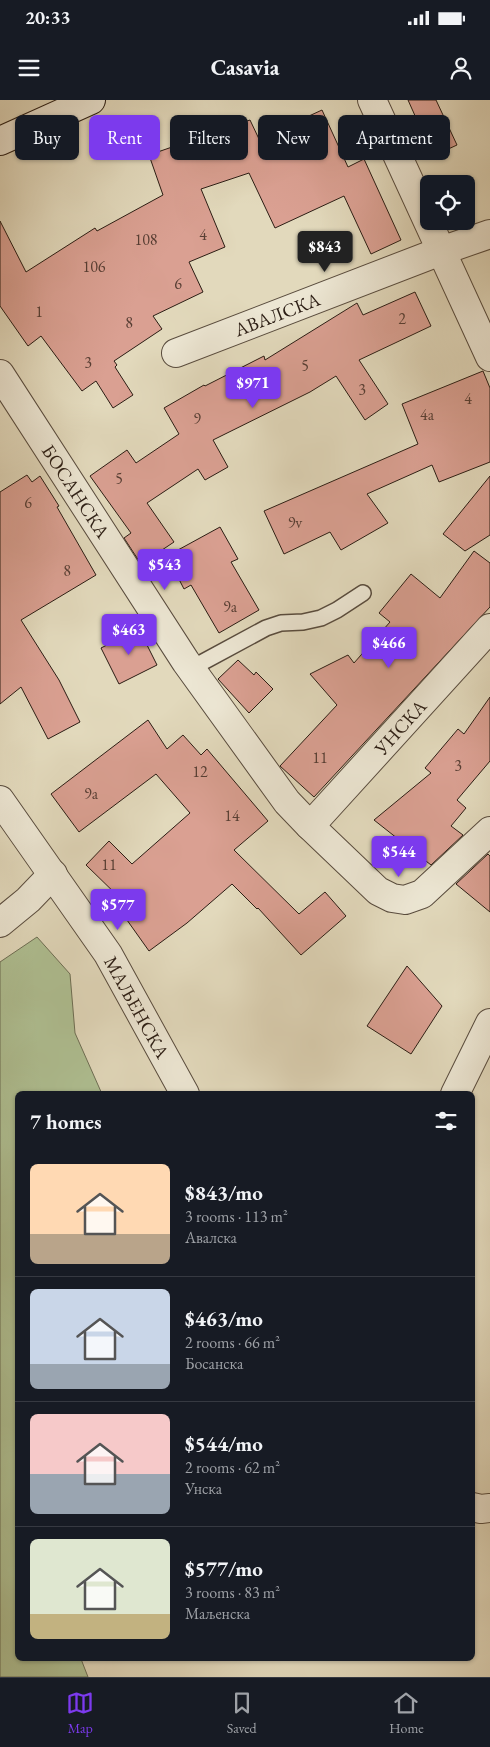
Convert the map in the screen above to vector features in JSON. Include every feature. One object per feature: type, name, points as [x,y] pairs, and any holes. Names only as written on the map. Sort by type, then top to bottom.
[{"type":"street","points":[[0,141],[91,100]]},
{"type":"street","points":[[372,100],[490,356]]},
{"type":"street","name":"АВАЛСКА","points":[[176,354],[441,251],[490,234]]},
{"type":"street","name":"БОСАНСКА","points":[[0,374],[190,668],[287,802],[378,891],[392,898],[405,900],[422,894],[490,831]]},
{"type":"street","name":"УНСКА","points":[[310,826],[490,628]]},
{"type":"street","name":"МАЉЕНСКА","points":[[0,800],[108,954],[183,1091]]},
{"type":"street","points":[[0,923],[28,900],[53,874]]},
{"type":"street","points":[[456,1091],[490,1023]]},
{"type":"street","points":[[475,1508],[490,1508]]},
{"type":"lane","points":[[190,668],[266,628],[281,623],[303,622],[321,618],[363,593]]},
{"type":"green space","points":[[37,937],[70,974],[75,1033],[101,1091],[15,1091],[15,1661],[82,1661],[88,1677],[0,1677],[0,962]]},
{"type":"building","points":[[408,100],[436,100],[443,115],[415,115]]},
{"type":"building","points":[[322,110],[324,115],[311,115]]},
{"type":"building","points":[[250,120],[258,137],[258,160],[328,160],[328,123],[338,145],[338,160],[345,160],[348,167],[364,160],[401,240],[371,254],[344,196],[275,228],[249,173],[201,189],[225,247],[189,262],[203,292],[153,316],[162,329],[114,361],[117,365],[115,367],[133,395],[113,408],[96,381],[82,391],[41,336],[28,346],[0,306],[0,221],[26,272],[95,228],[97,231],[163,195],[151,160],[160,160],[160,151],[170,148],[170,160],[248,160],[248,121]]},
{"type":"building","points":[[450,130],[457,145],[450,148]]},
{"type":"building","points":[[415,292],[431,326],[359,360],[388,404],[365,420],[336,376],[310,392],[213,440],[228,467],[205,480],[198,469],[147,503],[174,542],[141,564],[124,538],[131,533],[90,476],[127,450],[136,463],[179,434],[164,408],[204,385],[264,356],[265,360],[357,303],[363,315]]},
{"type":"building","points":[[483,371],[490,388],[490,462],[439,482],[432,465],[367,494],[388,523],[341,550],[330,532],[284,554],[264,511],[418,444],[402,404]]},
{"type":"building","points":[[27,475],[32,482],[40,476],[59,506],[57,507],[96,575],[21,620],[59,680],[80,722],[48,739],[21,687],[0,704],[0,492]]},
{"type":"building","points":[[490,476],[490,535],[465,551],[443,534]]},
{"type":"building","points":[[220,527],[238,559],[231,562],[259,610],[219,633],[191,585],[184,589],[167,556]]},
{"type":"building","points":[[474,551],[490,563],[490,607],[314,797],[280,766],[337,705],[310,674],[348,655],[354,663],[390,622],[379,613],[411,574],[440,598]]},
{"type":"building","points":[[139,629],[157,665],[119,684],[101,648]]},
{"type":"building","points":[[238,660],[254,675],[256,672],[273,689],[249,713],[218,679]]},
{"type":"building","points":[[490,697],[490,761],[457,800],[466,808],[451,826],[463,835],[431,865],[374,820],[431,773],[425,768],[458,729],[464,734]]},
{"type":"building","points":[[148,720],[167,749],[183,735],[201,755],[207,749],[268,821],[234,850],[299,914],[325,892],[346,916],[301,955],[258,908],[232,884],[187,923],[149,951],[117,906],[123,901],[86,865],[109,841],[132,864],[190,813],[156,774],[79,832],[51,794]]},
{"type":"building","points":[[488,854],[490,856],[490,912],[456,884]]},
{"type":"building","points":[[407,966],[442,1006],[411,1054],[367,1026]]}]
